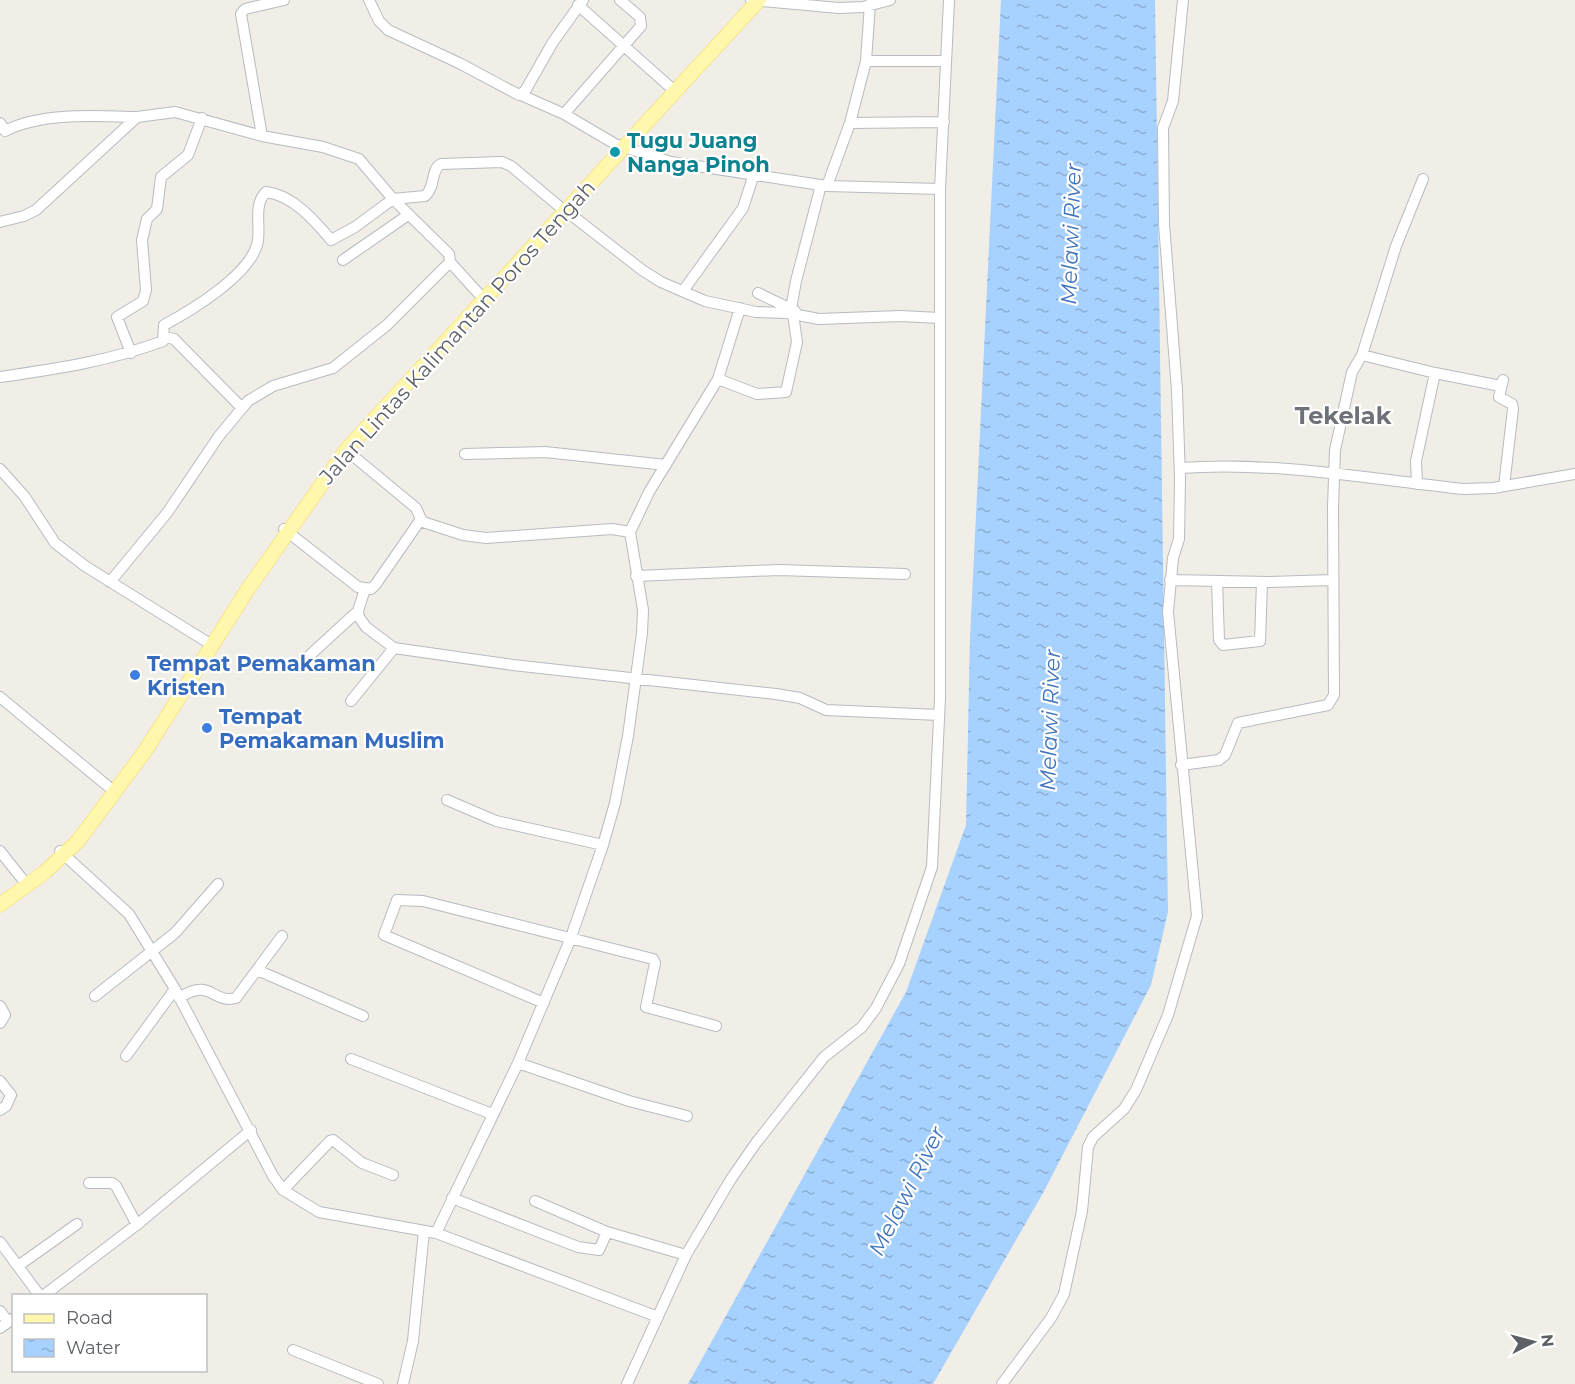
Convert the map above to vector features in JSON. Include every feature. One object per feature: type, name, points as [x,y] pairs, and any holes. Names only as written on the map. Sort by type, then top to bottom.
[{"type":"main road","name":"Jalan Lintas Kalimantan Poros Tengah","points":[[0,905],[62,853],[145,751],[285,529],[346,450],[669,87],[754,0]]},
{"type":"main road","name":"Jalan Lintas Kalimantan Poros Tengah","points":[[619,145],[754,0]]},
{"type":"main road","name":"Jalan Lintas Kalimantan Poros Tengah","points":[[0,896],[62,853],[86,822],[146,739],[207,642],[341,446],[478,293],[562,209]]},
{"type":"street","points":[[262,136],[241,14],[245,9],[284,0]]},
{"type":"street","points":[[369,0],[379,21],[388,30],[564,114],[619,145],[671,162],[824,185],[940,189]]},
{"type":"street","points":[[564,114],[625,45],[642,22],[620,0]]},
{"type":"street","points":[[754,0],[810,7],[866,6],[890,0]]},
{"type":"street","points":[[627,1384],[706,1216],[756,1143],[824,1057],[862,1026],[891,982],[912,930],[932,867],[939,715],[940,189],[949,0]]},
{"type":"street","points":[[1002,1384],[1051,1318],[1064,1294],[1082,1211],[1088,1147],[1093,1137],[1124,1108],[1136,1090],[1168,1015],[1193,934],[1197,902],[1181,765],[1168,612],[1170,580],[1179,539],[1180,468],[1177,390],[1164,224],[1163,128],[1173,101],[1183,0]]},
{"type":"street","points":[[521,94],[580,3],[669,87]]},
{"type":"street","points":[[718,379],[757,394],[786,392],[797,342],[790,311],[796,281],[824,185],[850,123],[866,61],[866,6]]},
{"type":"street","points":[[866,61],[946,61]]},
{"type":"street","points":[[0,123],[5,131],[26,121],[96,116],[137,117],[175,112],[262,136],[323,147],[358,159],[364,162],[408,215],[449,254],[450,262],[478,293]]},
{"type":"street","points":[[0,222],[24,216],[36,210],[137,117]]},
{"type":"street","points":[[131,353],[117,317],[143,301],[146,290],[142,248],[147,219],[157,209],[161,177],[188,155],[202,118]]},
{"type":"street","points":[[850,123],[944,122]]},
{"type":"street","points":[[0,377],[82,365],[131,353],[163,341],[164,325],[221,287],[250,258],[258,242],[259,207],[266,192],[290,202],[304,212],[330,240],[355,227],[393,199],[425,195],[433,187],[435,170],[441,164],[493,161],[511,166],[562,209],[642,270],[705,301],[756,312],[790,311]]},
{"type":"street","points":[[683,291],[743,208],[754,174]]},
{"type":"street","points":[[1181,765],[1219,760],[1225,755],[1238,723],[1328,705],[1334,694],[1332,580],[1335,450],[1350,384],[1362,355],[1396,246],[1423,179]]},
{"type":"street","points":[[343,260],[408,215]]},
{"type":"street","points":[[110,582],[167,513],[219,436],[255,395],[273,386],[333,368],[387,325],[450,262]]},
{"type":"street","points":[[758,292],[790,311],[826,319],[900,316],[940,318]]},
{"type":"street","points":[[436,1233],[518,1063],[544,1003],[570,940],[603,845],[615,803],[637,680],[643,610],[630,532],[636,516],[718,379],[740,308]]},
{"type":"street","points":[[165,337],[174,339],[242,408]]},
{"type":"street","points":[[1362,355],[1436,373],[1502,383],[1500,398],[1513,406],[1504,486]]},
{"type":"street","points":[[1417,484],[1416,461],[1436,373]]},
{"type":"street","points":[[346,450],[416,508],[420,521]]},
{"type":"street","points":[[465,454],[545,452],[666,465]]},
{"type":"street","points":[[1180,468],[1218,465],[1464,489],[1504,486],[1575,474]]},
{"type":"street","points":[[0,469],[25,497],[55,543],[110,582],[207,642]]},
{"type":"street","points":[[420,521],[463,535],[486,538],[612,529],[630,532]]},
{"type":"street","points":[[285,529],[358,587],[365,589],[376,584],[420,521]]},
{"type":"street","points":[[636,576],[778,570],[905,574]]},
{"type":"street","points":[[1170,580],[1262,582],[1332,580]]},
{"type":"street","points":[[1217,581],[1219,640],[1223,645],[1260,641],[1262,582]]},
{"type":"street","points":[[310,655],[358,611],[365,589]]},
{"type":"street","points":[[358,611],[366,627],[394,648],[637,680],[800,698],[826,710],[939,715]]},
{"type":"street","points":[[351,701],[394,648]]},
{"type":"street","points":[[0,697],[110,788]]},
{"type":"street","points":[[447,800],[496,821],[603,845]]},
{"type":"street","points":[[0,851],[23,880]]},
{"type":"street","points":[[62,853],[129,914],[177,993],[251,1130],[273,1176],[283,1190],[319,1212],[436,1233],[658,1317]]},
{"type":"street","points":[[95,996],[175,933],[218,884]]},
{"type":"street","points":[[544,1003],[384,935],[397,900],[423,901],[570,940],[653,959],[655,963],[646,1007],[716,1026]]},
{"type":"street","points":[[126,1056],[177,993],[193,989],[228,999],[236,998],[282,936]]},
{"type":"street","points":[[257,970],[363,1016]]},
{"type":"street","points":[[0,1006],[5,1015],[0,1023]]},
{"type":"street","points":[[351,1059],[492,1114]]},
{"type":"street","points":[[518,1063],[629,1101],[687,1116]]},
{"type":"street","points":[[0,1081],[11,1095],[6,1106],[0,1110]]},
{"type":"street","points":[[44,1294],[137,1225],[251,1130]]},
{"type":"street","points":[[283,1190],[330,1140],[338,1142],[362,1163],[393,1175]]},
{"type":"street","points":[[89,1183],[112,1183],[116,1186],[137,1225]]},
{"type":"street","points":[[452,1198],[578,1247],[599,1250],[607,1232]]},
{"type":"street","points":[[535,1201],[607,1232],[686,1255]]},
{"type":"street","points":[[18,1266],[76,1224]]},
{"type":"street","points":[[403,1384],[413,1341],[424,1231]]},
{"type":"street","points":[[0,1242],[39,1294]]},
{"type":"street","points":[[0,1311],[7,1323]]},
{"type":"street","points":[[293,1350],[378,1384]]},
{"type":"water","name":"Melawi River","points":[[1001,0],[1155,0],[1168,912],[1151,985],[1043,1193],[933,1384],[688,1384],[906,992],[966,825],[970,638]]},
{"type":"place","name":"Tugu Juang Nanga Pinoh","points":[[615,152]]},
{"type":"place","name":"Tempat Pemakaman Kristen","points":[[135,675]]},
{"type":"place","name":"Tempat Pemakaman Muslim","points":[[207,728]]},
{"type":"district","name":"Tekelak","points":[[1343,415]]}]
